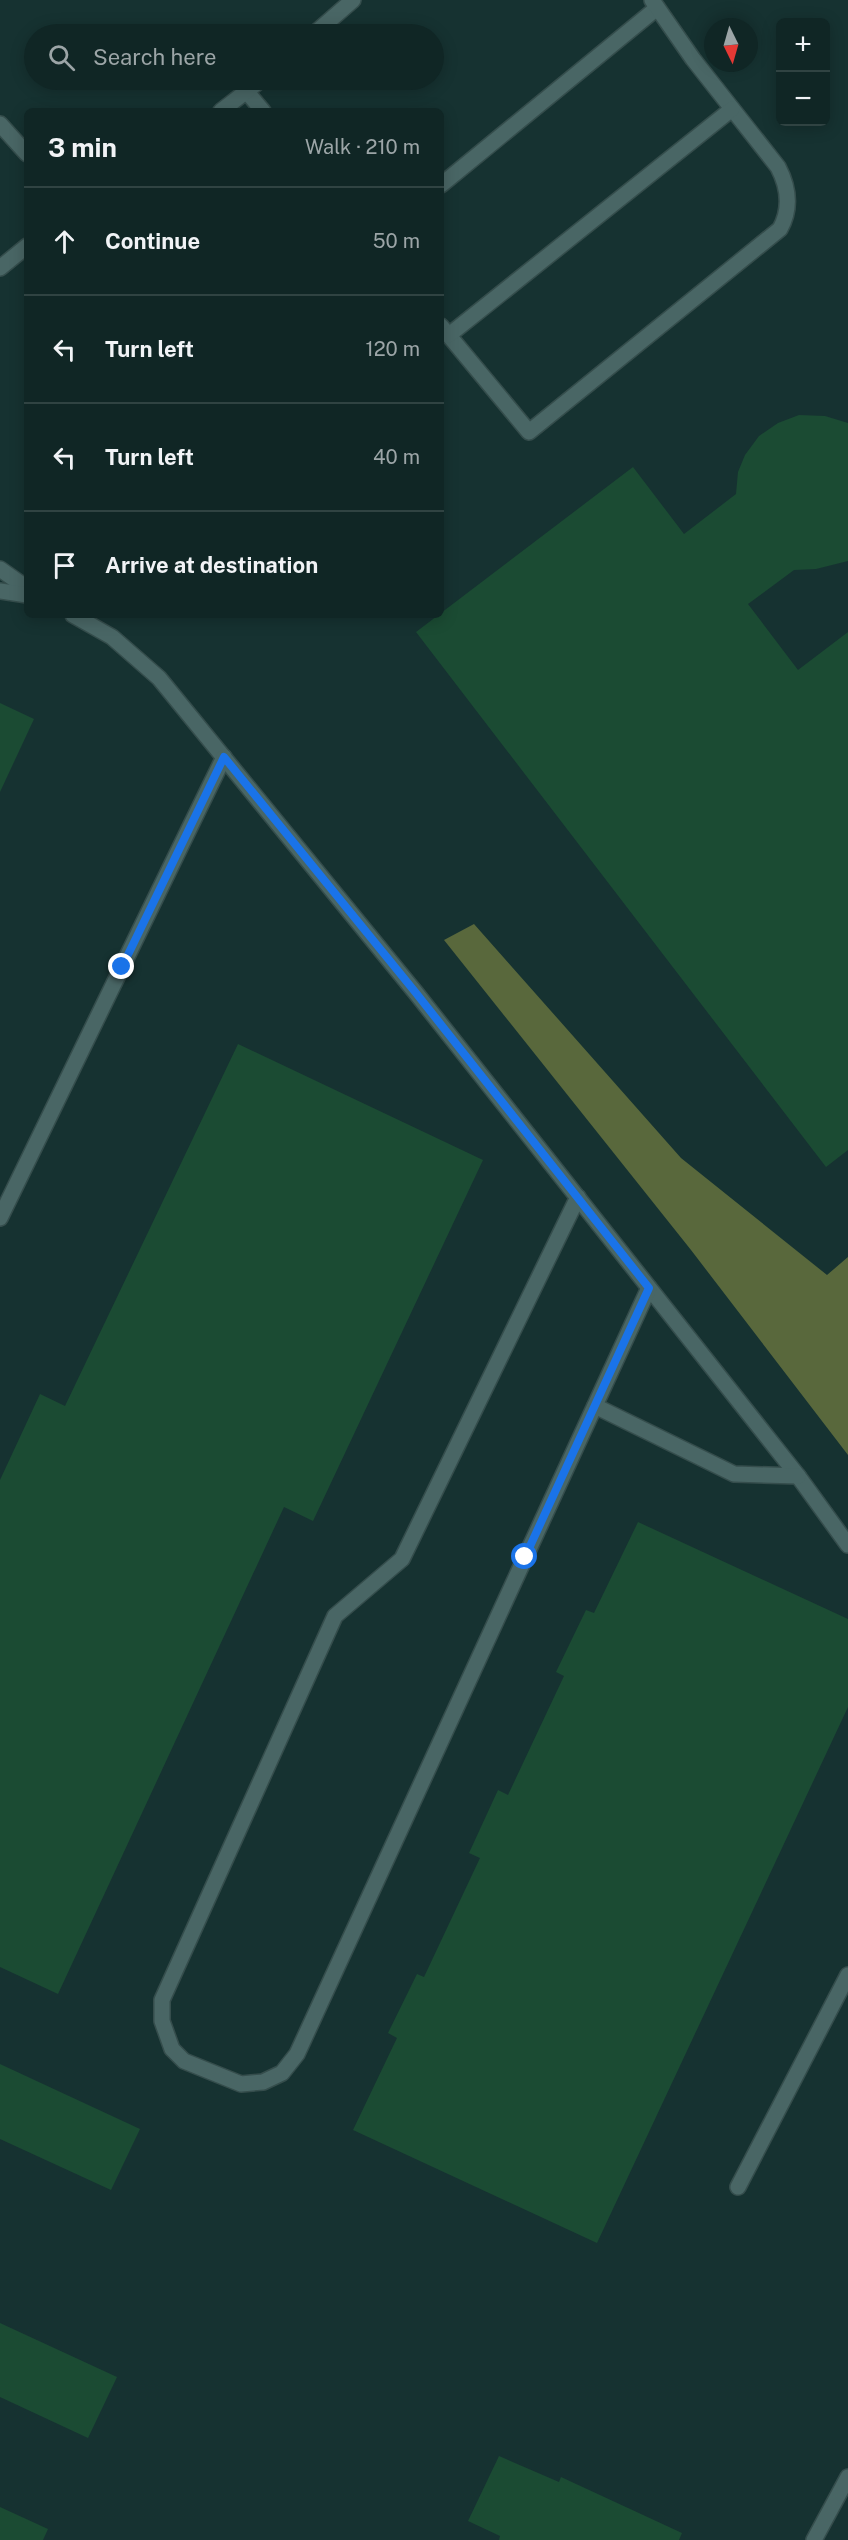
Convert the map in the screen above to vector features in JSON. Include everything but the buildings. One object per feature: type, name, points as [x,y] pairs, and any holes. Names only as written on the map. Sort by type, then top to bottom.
[{"type":"street","points":[[325,24],[353,0]]},
{"type":"street","points":[[444,182],[655,4],[785,180],[788,198],[786,219],[780,230],[529,432],[445,330],[732,109]]},
{"type":"street","points":[[225,108],[246,91],[260,108]]},
{"type":"street","points":[[0,124],[24,151]]},
{"type":"street","points":[[0,268],[24,248]]},
{"type":"street","points":[[0,569],[24,586]]},
{"type":"street","points":[[0,591],[24,595]]},
{"type":"street","points":[[78,618],[112,637],[159,678],[416,993],[798,1476],[848,1545]]},
{"type":"street","points":[[0,1218],[224,757]]},
{"type":"street","points":[[578,1197],[402,1559],[335,1616],[162,2000],[162,2021],[172,2049],[184,2061],[241,2084],[263,2082],[282,2073],[297,2054],[649,1288]]},
{"type":"street","points":[[595,1406],[734,1474],[798,1476]]},
{"type":"street","points":[[738,2187],[848,1975]]},
{"type":"street","points":[[814,2540],[848,2477]]},
{"type":"green space","points":[[474,924],[681,1158],[827,1275],[848,1257],[848,1455],[691,1250],[444,940]]},
{"type":"route","points":[[122,967],[224,757],[416,993],[649,1288],[525,1557]]}]
